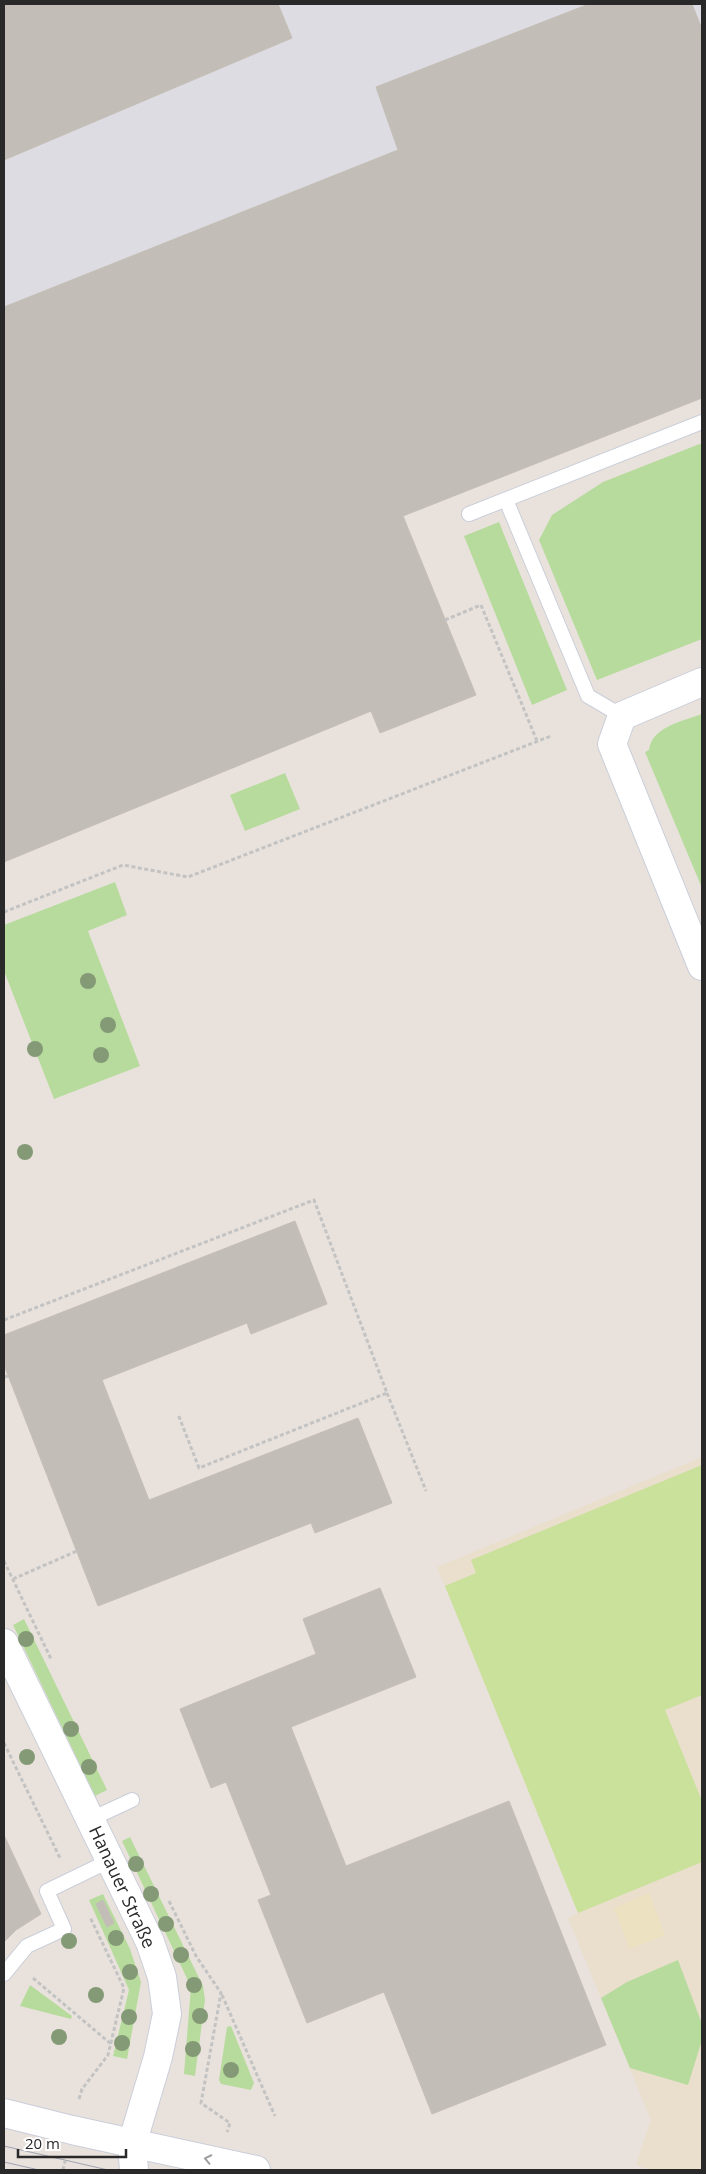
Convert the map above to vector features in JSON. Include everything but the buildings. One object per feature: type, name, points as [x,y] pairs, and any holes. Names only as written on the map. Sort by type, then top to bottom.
[{"type":"street","points":[[702,682],[622,716],[612,744],[702,966]]},
{"type":"street","name":"Hanauer Straße","points":[[4,1643],[150,1942],[162,1977],[167,2014],[133,2157]]},
{"type":"street","points":[[4,2113],[133,2157],[256,2170]]},
{"type":"lane","points":[[469,514],[702,422]]},
{"type":"lane","points":[[506,500],[588,696],[622,716]]},
{"type":"lane","points":[[90,1819],[132,1800]]},
{"type":"lane","points":[[4,1974],[27,1946],[64,1929],[47,1891],[110,1860]]},
{"type":"path","points":[[445,620],[481,605],[537,741]]},
{"type":"path","points":[[4,912],[123,865],[188,878],[551,736]]},
{"type":"path","points":[[4,1320],[314,1200],[386,1393],[426,1491]]},
{"type":"path","points":[[4,1377],[8,1376]]},
{"type":"path","points":[[178,1414],[199,1468],[386,1393]]},
{"type":"path","points":[[13,1579],[77,1551]]},
{"type":"path","points":[[14,1962],[111,2044]]},
{"type":"path","points":[[221,1993],[275,2116]]},
{"type":"shaded area","points":[[4,4],[702,4],[702,398],[403,516],[4,683]]},
{"type":"shaded area","points":[[702,1457],[702,2170],[651,2170],[636,2165],[651,2120],[568,1918],[578,1913],[437,1567]]},
{"type":"green space","points":[[702,443],[702,639],[597,680],[539,540],[552,515],[603,482]]},
{"type":"green space","points":[[499,522],[567,690],[532,705],[464,536]]},
{"type":"green space","points":[[702,714],[702,888],[645,752],[649,750],[651,742],[662,730]]},
{"type":"green space","points":[[285,773],[300,809],[245,831],[230,795]]},
{"type":"green space","points":[[115,882],[127,915],[88,931],[140,1066],[54,1099],[4,971],[4,925]]},
{"type":"green space","points":[[702,1465],[702,1695],[665,1710],[702,1801],[702,1862],[578,1913],[445,1586],[476,1573],[471,1560]]},
{"type":"green space","points":[[24,1619],[107,1790],[95,1796],[13,1625]]},
{"type":"green space","points":[[130,1837],[203,1986],[205,2000],[195,2076],[184,2074],[191,1987],[122,1841]]},
{"type":"green space","points":[[103,1894],[130,1949],[141,1982],[127,2059],[113,2056],[129,1990],[89,1900]]},
{"type":"green space","points":[[678,1960],[702,2024],[702,2040],[688,2085],[630,2068],[601,1998],[627,1982]]},
{"type":"green space","points":[[30,1985],[72,2016],[71,2019],[20,2006]]},
{"type":"green space","points":[[231,2026],[254,2083],[251,2090],[221,2084],[219,2080],[227,2027]]},
{"type":"sand","points":[[649,1893],[665,1935],[630,1949],[614,1908]]},
{"type":"tram line","points":[[4,2146],[108,2170]]},
{"type":"tram line","points":[[4,2162],[39,2170]]}]
